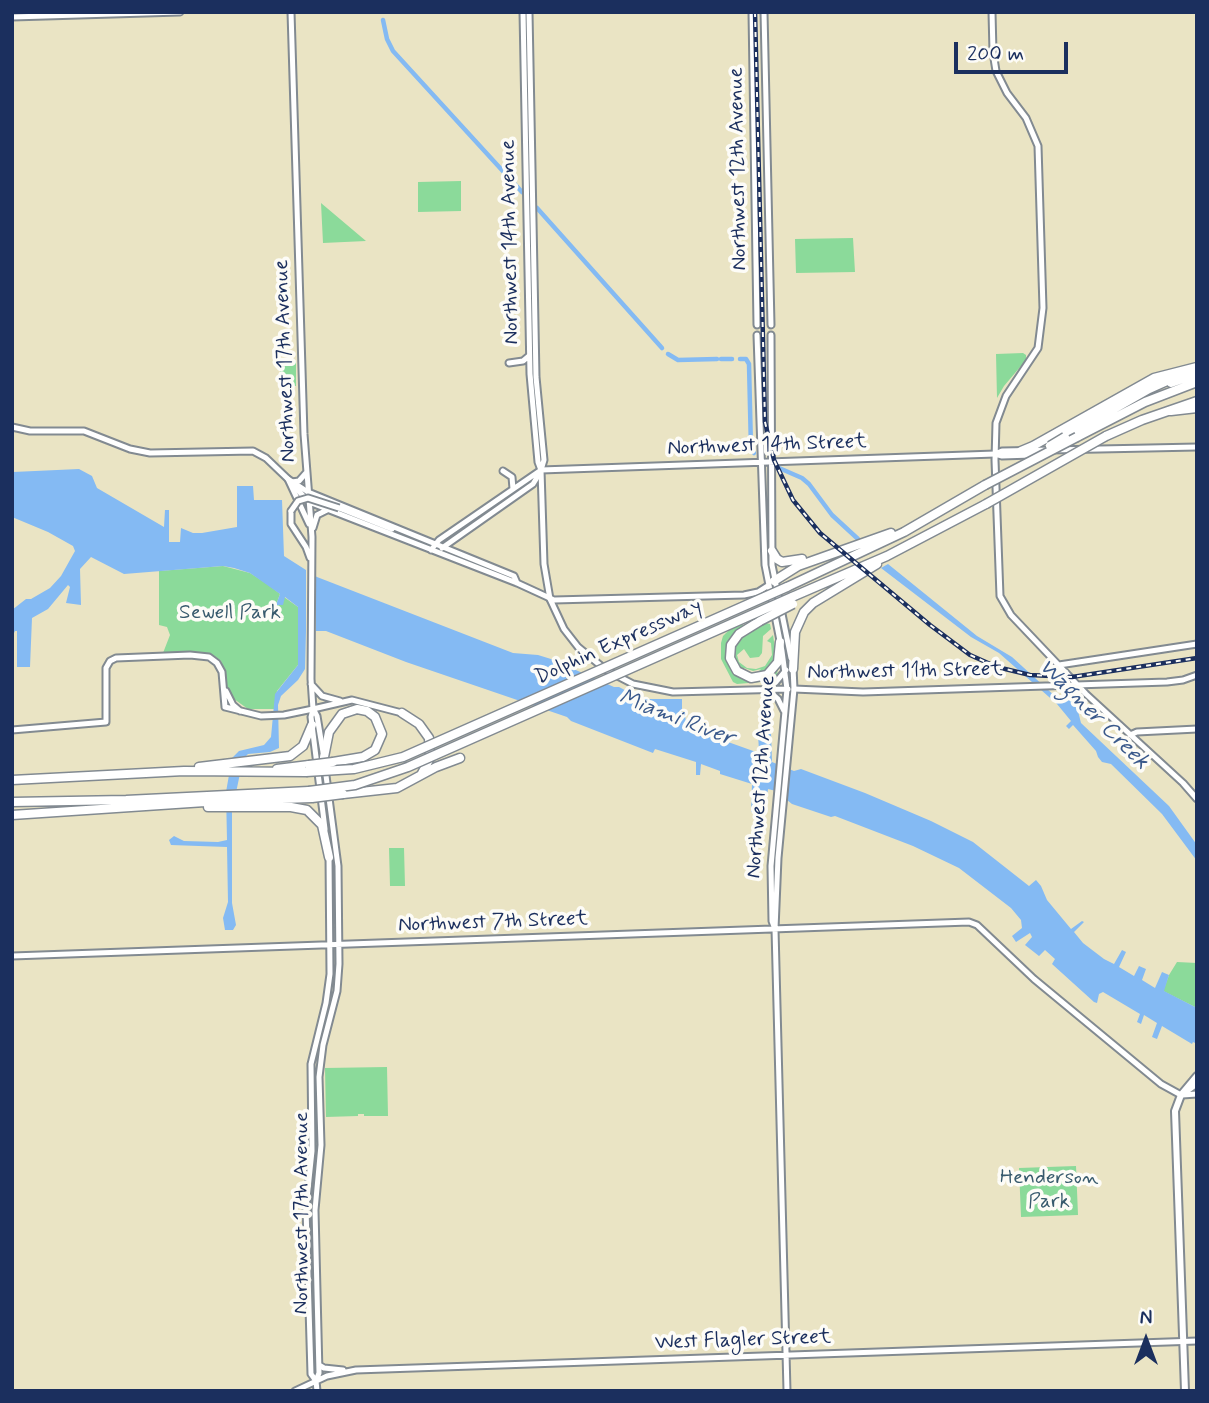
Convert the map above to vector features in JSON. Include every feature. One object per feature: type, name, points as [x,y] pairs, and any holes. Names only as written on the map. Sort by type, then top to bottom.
[{"type":"highway","points":[[1118,415],[1123,409],[1147,395],[1197,370]]},
{"type":"highway","points":[[1009,472],[1149,389],[1197,370]]},
{"type":"highway","points":[[1021,451],[1154,378],[1197,370]]},
{"type":"highway","name":"Dolphin Expressway","points":[[308,769],[354,769],[403,757],[873,548],[1118,415],[1176,388],[1197,382]]},
{"type":"highway","name":"Dolphin Expressway","points":[[310,794],[355,785],[408,767],[793,600],[887,556],[1106,436],[1165,411],[1197,401]]},
{"type":"highway","points":[[1165,411],[1197,408]]},
{"type":"highway","points":[[771,584],[797,566],[889,534],[932,514]]},
{"type":"highway","points":[[772,551],[776,559],[787,563],[825,555]]},
{"type":"highway","points":[[789,670],[796,627],[806,609],[875,567],[887,556]]},
{"type":"highway","points":[[780,642],[778,662],[767,675],[751,678],[737,671],[730,658],[731,645],[739,634],[793,600]]},
{"type":"highway","points":[[229,767],[242,772],[308,769],[368,756],[375,750],[382,734],[375,717],[367,711],[357,709],[342,714],[329,732],[324,757]]},
{"type":"highway","points":[[402,713],[422,727],[429,738],[430,758],[416,779]]},
{"type":"highway","points":[[12,780],[229,767],[245,761],[279,759],[294,754],[305,743],[312,725]]},
{"type":"highway","points":[[12,802],[240,800],[389,790],[460,758]]},
{"type":"highway","points":[[12,815],[222,800]]},
{"type":"highway","points":[[240,800],[307,810],[322,825],[329,857]]},
{"type":"main road","points":[[12,17],[180,12]]},
{"type":"main road","name":"Northwest 17th Avenue","points":[[291,12],[306,473],[312,530],[312,725],[329,857],[331,945],[327,997],[311,1064],[312,1151],[306,1208],[311,1374],[316,1381]]},
{"type":"main road","name":"Northwest 14th Avenue","points":[[523,12],[529,356],[532,406],[541,470]]},
{"type":"main road","name":"Northwest 14th Avenue","points":[[529,12],[536,377],[544,460],[541,470],[544,564],[550,599],[558,617]]},
{"type":"main road","name":"Northwest 12th Avenue","points":[[752,12],[757,325]]},
{"type":"main road","name":"Northwest 12th Avenue","points":[[764,12],[771,325]]},
{"type":"main road","points":[[992,12],[994,65],[1007,93],[1026,118],[1038,146],[1044,316],[1038,348],[1006,396],[996,423],[1001,599],[1011,615],[1077,684],[1197,799]]},
{"type":"main road","name":"Northwest 12th Avenue","points":[[757,335],[764,550],[794,689],[791,736],[775,850]]},
{"type":"main road","name":"Northwest 12th Avenue","points":[[771,335],[771,584],[780,642],[789,670],[775,850],[787,1391]]},
{"type":"main road","points":[[509,363],[523,361],[529,356]]},
{"type":"main road","points":[[12,426],[32,431],[87,432],[130,449],[150,453],[253,451],[266,458],[309,502],[437,548]]},
{"type":"main road","name":"Northwest 14th Street","points":[[541,470],[1021,451],[1197,447]]},
{"type":"main road","name":"Northwest 14th Street","points":[[995,454],[1032,455],[1039,452]]},
{"type":"main road","points":[[437,548],[541,470]]},
{"type":"main road","points":[[437,548],[533,484],[541,470]]},
{"type":"main road","points":[[503,471],[512,477],[513,489]]},
{"type":"main road","points":[[290,480],[299,481],[306,473]]},
{"type":"main road","points":[[290,480],[307,492],[409,534],[550,599],[565,601],[753,594],[771,584]]},
{"type":"main road","points":[[290,480],[312,530]]},
{"type":"main road","points":[[311,564],[306,547],[291,524],[291,511],[298,502],[308,498],[409,534]]},
{"type":"main road","points":[[312,530],[317,515],[328,509]]},
{"type":"main road","points":[[558,617],[560,605],[565,601]]},
{"type":"main road","name":"Northwest 11th Street","points":[[558,617],[578,647],[601,666],[628,682],[655,690],[686,692],[794,689],[863,692],[1176,681],[1197,675]]},
{"type":"main road","points":[[1060,666],[1197,644]]},
{"type":"main road","points":[[12,730],[106,722],[106,674],[108,663],[116,658],[200,655],[211,659],[219,666],[225,707]]},
{"type":"main road","points":[[1070,676],[1074,663]]},
{"type":"main road","points":[[1050,685],[1060,676],[1060,666]]},
{"type":"main road","points":[[785,714],[778,699],[767,690],[789,670]]},
{"type":"main road","points":[[311,684],[323,696],[340,701],[360,701],[402,713]]},
{"type":"main road","points":[[223,686],[232,703],[243,712]]},
{"type":"main road","points":[[225,707],[253,715],[271,716],[340,701]]},
{"type":"main road","points":[[225,707],[232,703]]},
{"type":"main road","name":"Northwest 17th Avenue","points":[[313,709],[317,716],[324,757],[338,866],[339,945],[337,991],[323,1045],[319,1077],[321,1145],[315,1210],[319,1366],[316,1381]]},
{"type":"main road","points":[[1130,735],[1137,732],[1197,729]]},
{"type":"main road","name":"Northwest 7th Street","points":[[12,956],[974,923],[1076,1015],[1165,1088],[1181,1095]]},
{"type":"main road","points":[[1185,1391],[1175,1114],[1181,1095],[1197,1076]]},
{"type":"main road","points":[[1181,1095],[1197,1083]]},
{"type":"main road","points":[[1181,1095],[1197,1094]]},
{"type":"main road","name":"West Flagler Street","points":[[295,1391],[345,1371],[1197,1341]]},
{"type":"main road","points":[[753,1356],[757,1363]]},
{"type":"main road","points":[[319,1366],[345,1371]]},
{"type":"main road","points":[[316,1381],[317,1391]]},
{"type":"green space","points":[[461,181],[461,211],[418,212],[418,182]]},
{"type":"green space","points":[[321,203],[366,241],[323,243]]},
{"type":"green space","points":[[853,238],[855,272],[796,273],[795,239]]},
{"type":"green space","points":[[1023,353],[1026,360],[997,398],[996,354]]},
{"type":"green space","points":[[296,361],[296,386],[280,386],[280,362]]},
{"type":"green space","name":"Sewell Park","points":[[223,566],[250,573],[269,585],[280,594],[276,605],[282,602],[284,597],[298,607],[298,665],[277,691],[274,709],[248,709],[234,699],[227,689],[221,661],[216,657],[201,653],[163,653],[170,635],[167,627],[159,625],[159,571]]},
{"type":"green space","points":[[762,622],[770,624],[771,629],[763,636],[762,653],[759,657],[750,658],[744,649],[737,655],[739,662],[747,668],[765,666],[772,655],[771,643],[767,641],[773,635],[776,655],[772,668],[759,676],[761,669],[753,671],[744,668],[744,671],[753,676],[739,671],[731,653],[735,641]]},
{"type":"green space","points":[[742,624],[744,627],[727,654],[747,680],[778,667],[777,676],[772,681],[737,684],[733,682],[721,659],[721,643],[723,636],[730,629]]},
{"type":"green space","points":[[389,848],[404,848],[405,886],[390,886]]},
{"type":"green space","points":[[1177,962],[1197,963],[1197,1008],[1163,991]]},
{"type":"green space","points":[[387,1067],[388,1116],[358,1114],[326,1117],[325,1068]]},
{"type":"green space","name":"Henderson Park","points":[[1076,1166],[1078,1215],[1021,1217],[1019,1168]]},
{"type":"water","name":"Miami River","points":[[79,469],[92,476],[97,488],[164,527],[165,510],[169,510],[169,542],[180,542],[181,528],[202,533],[237,527],[237,486],[253,486],[254,500],[282,500],[284,556],[317,577],[513,653],[551,659],[642,699],[682,699],[682,712],[685,712],[686,725],[689,725],[689,728],[756,752],[759,751],[758,734],[771,733],[772,762],[794,771],[801,769],[865,793],[973,842],[1029,886],[1036,880],[1047,900],[1071,929],[1084,922],[1074,932],[1083,943],[1104,959],[1114,964],[1122,950],[1126,952],[1119,967],[1134,976],[1139,966],[1146,969],[1142,980],[1155,988],[1162,972],[1169,975],[1164,991],[1197,1008],[1197,1044],[1192,1044],[1162,1026],[1157,1039],[1152,1037],[1157,1023],[1144,1015],[1141,1024],[1137,1022],[1140,1014],[1103,992],[1099,994],[1097,1003],[1094,1002],[1052,964],[1055,959],[1045,950],[1039,956],[1025,945],[1032,937],[1030,933],[1016,942],[1012,936],[1022,928],[1021,920],[1011,908],[959,868],[913,846],[835,816],[792,804],[776,791],[768,789],[765,811],[751,812],[752,784],[720,774],[720,771],[701,764],[700,775],[696,775],[696,762],[655,749],[653,753],[571,721],[567,717],[406,662],[326,631],[306,631],[305,669],[281,696],[278,705],[279,748],[270,752],[248,754],[243,759],[232,812],[232,903],[236,925],[233,930],[225,930],[223,918],[228,902],[227,847],[171,845],[169,840],[174,836],[184,841],[227,840],[226,792],[232,758],[239,751],[264,745],[271,737],[275,694],[298,665],[298,607],[285,597],[283,605],[276,605],[280,594],[250,573],[234,568],[223,566],[124,574],[91,557],[80,569],[81,605],[66,603],[70,587],[68,585],[48,609],[32,618],[30,667],[17,667],[17,631],[12,637],[12,610],[26,599],[50,588],[61,576],[75,551],[73,546],[48,532],[12,517],[13,472]]},
{"type":"water","name":"Wagner Creek","points":[[888,564],[977,636],[1012,657],[1057,698],[1072,696],[1080,704],[1078,711],[1081,723],[1169,806],[1197,845],[1197,861],[1162,814],[1111,764],[1102,762],[1073,725],[1069,729],[1066,726],[1071,721],[1057,704],[999,653],[971,637],[881,568]]},
{"type":"pier","points":[[306,566],[316,572],[316,633],[306,633]]},
{"type":"waterway","points":[[383,20],[393,51],[522,192]]},
{"type":"waterway","points":[[537,208],[662,348]]},
{"type":"waterway","points":[[668,354],[678,360],[717,359]]},
{"type":"waterway","points":[[721,359],[732,359]]},
{"type":"waterway","points":[[740,359],[746,359],[749,364],[751,449],[754,453]]},
{"type":"waterway","name":"Wagner Creek","points":[[779,468],[809,484],[832,515],[858,539]]},
{"type":"railway","points":[[755,12],[765,422],[774,460],[793,500],[820,533],[930,625],[970,655],[997,667],[1030,675],[1072,677],[1197,658]]}]
